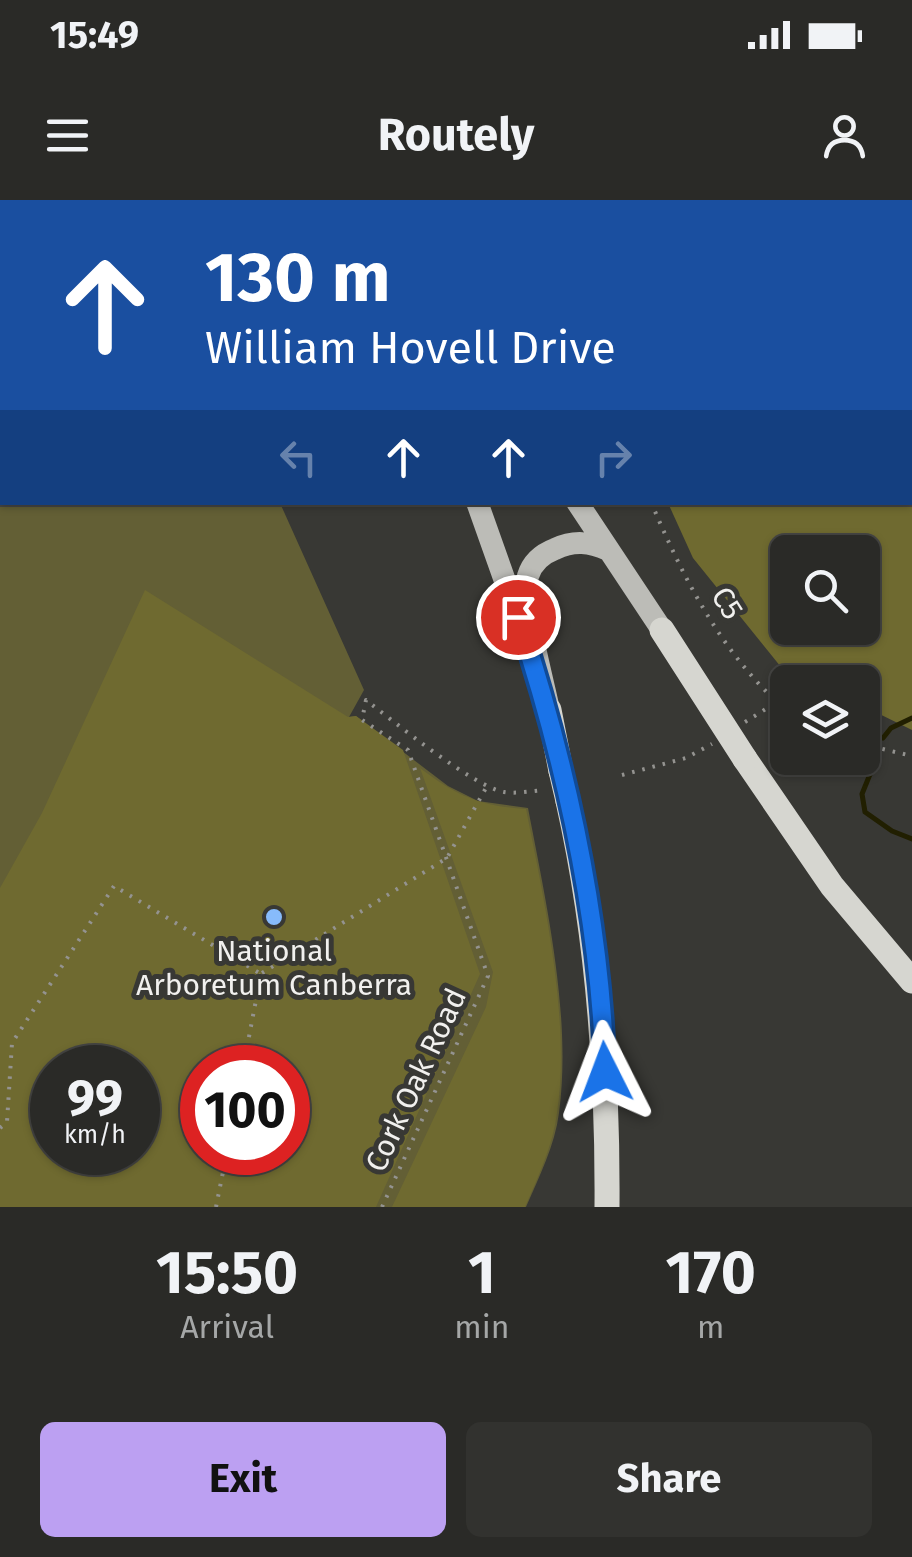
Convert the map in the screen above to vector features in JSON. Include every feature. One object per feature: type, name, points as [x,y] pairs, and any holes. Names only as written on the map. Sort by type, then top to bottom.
[{"type":"highway","points":[[662,630],[832,886],[912,981]]},
{"type":"highway","points":[[549,710],[553,781],[568,801],[594,943],[604,1039],[607,1207]]},
{"type":"highway","points":[[589,1207],[594,943]]},
{"type":"main road","points":[[478,505],[549,710]]},
{"type":"main road","points":[[579,505],[662,630]]},
{"type":"main road","points":[[549,710],[527,594],[530,570],[542,555],[568,544],[590,543],[608,550]]},
{"type":"path","name":"C5","points":[[652,505],[709,619],[770,693]]},
{"type":"path","points":[[416,739],[408,750],[362,720],[366,700],[487,786],[504,792],[553,781]]},
{"type":"path","points":[[737,727],[770,706]]},
{"type":"path","points":[[622,775],[686,758],[724,736]]},
{"type":"path","points":[[880,748],[912,756]]},
{"type":"path","name":"Cork Oak Road","points":[[382,1207],[488,976],[408,750]]},
{"type":"path","points":[[247,1045],[260,974],[447,858],[487,786]]},
{"type":"path","points":[[0,1128],[7,1122],[12,1043],[114,886],[260,974]]},
{"type":"path","points":[[216,1207],[222,1175]]},
{"type":"shaded area","name":"National Arboretum Canberra","points":[[0,505],[281,505],[364,690],[349,717],[356,716],[448,786],[478,801],[528,808],[560,999],[562,1076],[559,1113],[550,1149],[526,1207],[0,1207]]},
{"type":"shaded area","points":[[669,505],[912,505],[912,730],[880,714],[880,665],[779,665],[693,558]]},
{"type":"shaded area","name":"National Arboretum Canberra","points":[[145,590],[348,717],[356,716],[403,750],[480,974],[376,1207],[0,1207],[0,888],[42,813]]},
{"type":"shaded area","points":[[420,768],[470,798],[526,809],[554,961],[561,1040],[555,1125],[525,1207],[392,1207],[486,1007],[493,972]]},
{"type":"waterway","points":[[861,200],[872,200]]},
{"type":"waterway","points":[[883,738],[891,728],[912,718]]},
{"type":"waterway","points":[[870,775],[862,794],[865,812],[892,831],[912,839]]},
{"type":"place","name":"National Arboretum Canberra","points":[[274,917]]},
{"type":"route","points":[[518,617],[549,710],[578,847],[594,943],[605,1072]]}]
